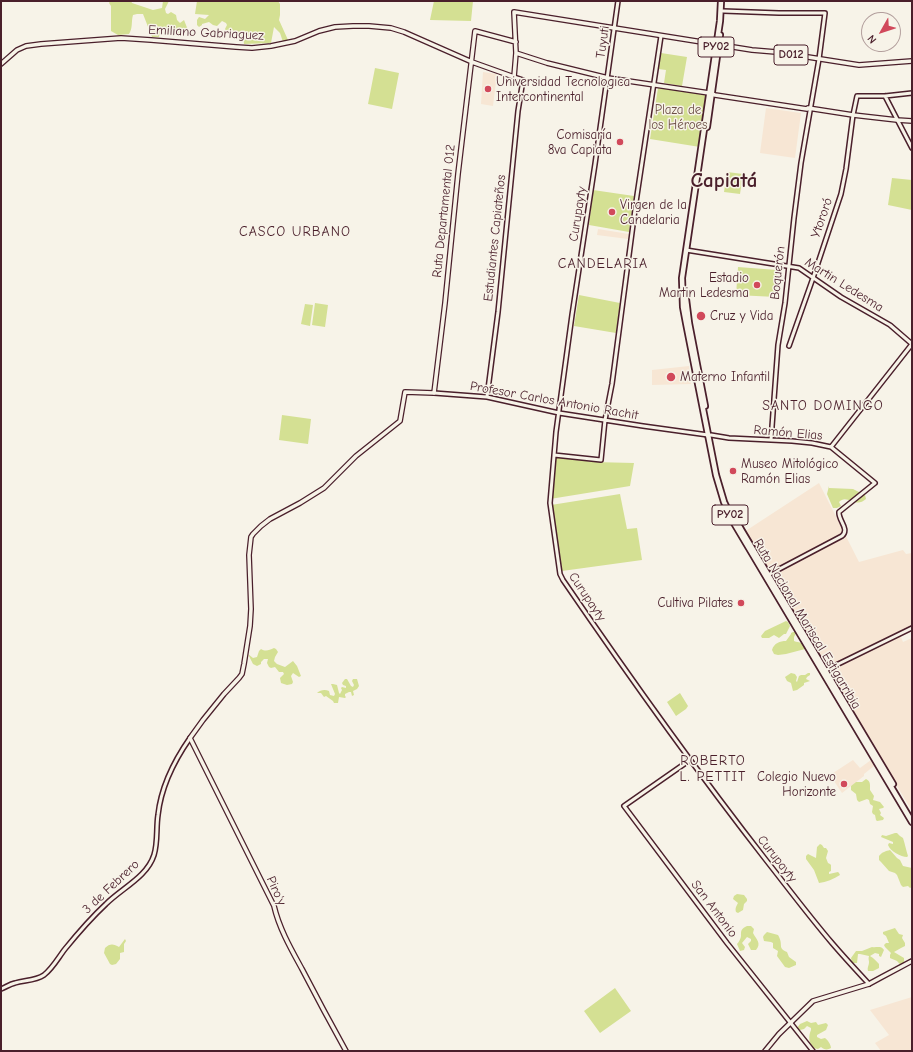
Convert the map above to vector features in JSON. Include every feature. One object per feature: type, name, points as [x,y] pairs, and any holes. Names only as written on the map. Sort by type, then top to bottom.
[{"type":"highway","name":"Ruta Nacional Mariscal Estigarribia","points":[[723,1],[724,11],[710,94],[688,250],[682,278],[683,308],[719,478],[726,501],[737,522],[912,822]]},
{"type":"highway","name":"Ruta Nacional Mariscal Estigarribia","points":[[718,44],[723,1]]},
{"type":"highway","name":"Ruta Nacional Mariscal Estigarribia","points":[[710,435],[716,475],[728,512],[912,816]]},
{"type":"main road","name":"D012","points":[[516,53],[514,12],[661,36],[864,65],[912,61]]},
{"type":"main road","name":"Emiliano Gabriaguez","points":[[1,64],[18,50],[26,46],[41,44],[120,38],[252,48],[271,46],[295,40],[335,27],[379,26],[391,28],[421,39],[472,62],[514,77]]},
{"type":"main road","name":"Ruta Departamental 012","points":[[434,393],[475,31],[516,42]]},
{"type":"main road","points":[[514,77],[516,53],[547,63],[608,78],[710,94],[722,94],[853,115],[912,121]]},
{"type":"main road","name":"Profesor Carlos Antonio Rachit","points":[[190,738],[224,694],[242,674],[250,626],[251,609],[249,555],[251,538],[253,534],[270,519],[324,488],[356,456],[400,421],[405,392],[434,393]]},
{"type":"main road","name":"Piro'y","points":[[190,738],[271,900],[289,945],[346,1051]]},
{"type":"main road","points":[[765,1051],[779,1034],[813,1001],[869,984],[912,961]]},
{"type":"street","name":"Tuyuti","points":[[599,134],[618,1]]},
{"type":"street","name":"Boquerón","points":[[724,11],[825,13],[819,59],[799,174],[785,303],[778,345],[771,440]]},
{"type":"street","points":[[554,455],[601,460],[605,420],[612,384],[636,202],[661,36]]},
{"type":"street","name":"Emiliano Gabriaguez","points":[[514,77],[523,80]]},
{"type":"street","name":"Estudiantes Capiateños","points":[[487,397],[518,111],[523,80]]},
{"type":"street","points":[[912,93],[885,96],[912,148]]},
{"type":"street","name":"Ytororó","points":[[789,346],[841,194],[853,115],[858,96],[885,96]]},
{"type":"street","name":"Curupayty","points":[[599,134],[572,316],[554,455],[550,502],[560,574],[720,801],[832,943],[869,984]]},
{"type":"street","name":"Martin Ledesma","points":[[688,250],[799,268],[841,297],[890,325],[912,344]]},
{"type":"street","points":[[831,447],[912,344]]},
{"type":"street","name":"Profesor Carlos Antonio Rachit","points":[[434,393],[487,397],[559,413],[710,435]]},
{"type":"street","name":"Ramón Elias","points":[[710,435],[729,438],[792,440],[831,447],[875,483],[839,512],[839,517],[846,530],[845,534],[768,575]]},
{"type":"street","points":[[824,671],[912,628]]},
{"type":"street","name":"3 de Febrero","points":[[1,989],[15,983],[34,980],[43,976],[51,969],[91,919],[107,903],[143,873],[150,864],[156,849],[161,797],[176,759],[190,738]]},
{"type":"street","name":"San Antonio","points":[[690,760],[624,806],[722,937],[813,1051]]},
{"type":"shaded area","name":"Universidad Tecnologica Intercontinental","points":[[483,72],[497,74],[493,106],[481,104]]},
{"type":"shaded area","points":[[766,108],[801,113],[795,158],[760,153]]},
{"type":"shaded area","points":[[598,229],[629,234],[628,239],[597,235]]},
{"type":"shaded area","name":"Materno Infantil","points":[[689,366],[691,384],[652,385],[652,370]]},
{"type":"shaded area","points":[[819,483],[859,562],[903,550],[906,554],[912,553],[912,626],[899,633],[903,642],[912,638],[912,811],[744,532]]},
{"type":"shaded area","name":"Colegio Nuevo Horizonte","points":[[853,760],[860,768],[871,760],[874,766],[842,793],[830,775]]},
{"type":"shaded area","points":[[912,997],[912,1051],[881,1051],[875,1043],[889,1035],[870,1010]]},
{"type":"green space","points":[[110,1],[131,1],[132,3],[153,10],[162,8],[163,1],[169,1],[165,9],[166,13],[168,14],[171,12],[176,15],[177,20],[180,23],[184,20],[188,30],[182,35],[169,34],[162,31],[160,32],[159,37],[152,37],[143,14],[137,14],[133,15],[129,34],[118,35],[111,31]]},
{"type":"green space","points":[[197,1],[278,1],[280,4],[279,20],[288,40],[283,42],[280,33],[274,27],[271,43],[244,44],[243,36],[235,33],[232,29],[230,32],[226,32],[225,29],[227,25],[222,21],[217,26],[209,22],[202,24],[199,27],[197,25],[197,20],[199,17],[205,19],[209,15],[195,14]]},
{"type":"green space","points":[[434,1],[473,1],[471,21],[430,20]]},
{"type":"green space","points":[[661,53],[687,57],[682,86],[664,83],[666,70],[658,69]]},
{"type":"green space","points":[[375,68],[399,73],[392,109],[368,104]]},
{"type":"green space","name":"Plaza de los Héroes","points":[[658,88],[706,95],[700,147],[650,139]]},
{"type":"green space","points":[[727,172],[743,174],[740,194],[724,192]]},
{"type":"green space","points":[[892,178],[912,180],[912,210],[888,205]]},
{"type":"green space","points":[[593,190],[634,196],[629,232],[589,225]]},
{"type":"green space","name":"Estadio Martin Ledesma","points":[[738,267],[777,270],[776,297],[736,295]]},
{"type":"green space","points":[[579,295],[620,303],[616,333],[574,326]]},
{"type":"green space","points":[[315,303],[328,305],[325,327],[312,325]]},
{"type":"green space","points":[[305,304],[313,305],[310,326],[301,324]]},
{"type":"green space","points":[[282,415],[311,419],[308,444],[279,440]]},
{"type":"green space","points":[[556,456],[593,462],[634,463],[630,486],[550,499]]},
{"type":"green space","points":[[829,486],[829,488],[853,489],[865,495],[866,499],[862,502],[855,502],[845,499],[839,502],[841,506],[833,508],[827,494]]},
{"type":"green space","points":[[620,494],[627,529],[637,528],[642,560],[562,571],[551,505]]},
{"type":"green space","points":[[786,621],[790,626],[786,634],[779,638],[774,635],[769,638],[762,638],[761,636],[765,631]]},
{"type":"green space","points":[[793,632],[796,633],[794,641],[803,644],[805,649],[786,654],[774,654],[772,650],[774,646],[779,642],[786,641]]},
{"type":"green space","points":[[274,648],[278,652],[274,661],[277,664],[285,667],[293,661],[297,666],[301,676],[299,677],[293,673],[291,676],[293,682],[292,684],[287,685],[281,683],[280,678],[284,674],[283,672],[279,672],[275,667],[269,667],[267,663],[268,659],[264,659],[261,664],[257,666],[253,664],[248,654],[253,658],[257,657],[261,649],[266,651]]},
{"type":"green space","points":[[791,673],[795,674],[797,677],[797,682],[799,676],[810,673],[806,679],[810,681],[804,683],[804,685],[793,691],[791,683],[787,681],[785,677]]},
{"type":"green space","points":[[345,679],[347,679],[353,687],[353,679],[357,679],[359,686],[353,691],[354,695],[352,696],[351,692],[349,692],[345,694],[345,698],[339,697],[338,703],[334,703],[326,696],[324,697],[321,693],[317,693],[326,690],[329,691],[330,695],[334,696],[335,694],[331,684],[333,684],[337,685],[340,694],[342,687],[346,688],[346,686],[342,683]]},
{"type":"green space","points":[[680,693],[688,706],[676,716],[667,702]]},
{"type":"green space","points":[[866,779],[869,782],[870,790],[874,796],[873,800],[880,802],[884,807],[879,809],[881,813],[880,815],[884,818],[883,820],[876,820],[875,815],[872,812],[873,806],[870,804],[869,800],[867,799],[859,802],[856,794],[851,790],[851,786],[856,782],[862,782]]},
{"type":"green space","points":[[895,833],[903,838],[907,857],[893,851],[888,845],[889,843],[893,844],[893,842],[881,837],[882,835],[886,836]]},
{"type":"green space","points":[[820,844],[828,851],[826,858],[828,863],[831,865],[831,871],[829,874],[838,872],[840,875],[819,883],[814,870],[806,859],[806,856],[808,854],[816,858],[817,847]]},
{"type":"green space","points":[[890,850],[900,860],[903,866],[912,868],[912,887],[903,887],[897,875],[889,871],[879,860],[880,855]]},
{"type":"green space","points":[[737,894],[744,895],[747,899],[743,910],[738,913],[736,912],[736,907],[738,903],[733,899]]},
{"type":"green space","points":[[747,926],[751,926],[754,929],[753,933],[758,941],[758,948],[756,950],[751,950],[748,944],[751,939],[747,937],[742,943],[745,947],[744,950],[740,951],[737,944],[741,938],[742,930]]},
{"type":"green space","points":[[895,928],[899,934],[903,935],[902,938],[905,943],[905,946],[894,952],[904,958],[904,964],[902,965],[890,958],[891,953],[884,945],[889,943],[883,932]]},
{"type":"green space","points":[[767,932],[778,935],[781,941],[781,948],[796,962],[796,965],[789,968],[785,967],[777,956],[778,951],[773,948],[773,943],[764,941],[763,937]]},
{"type":"green space","points":[[125,939],[124,952],[120,953],[120,959],[116,964],[110,964],[104,953],[105,948],[112,944],[119,947]]},
{"type":"green space","points":[[872,947],[880,947],[884,950],[881,957],[879,954],[875,953],[870,956],[879,964],[879,968],[873,971],[868,971],[869,956],[860,954],[858,954],[857,963],[852,963],[851,958],[856,951],[862,951]]},
{"type":"green space","points":[[615,988],[631,1011],[600,1033],[584,1011]]},
{"type":"green space","points":[[807,1021],[811,1023],[816,1022],[818,1025],[826,1023],[828,1025],[826,1030],[817,1035],[817,1037],[821,1039],[825,1038],[831,1048],[813,1048],[809,1039],[811,1028],[807,1026],[800,1030],[797,1028],[800,1024]]},
{"type":"place","name":"Universidad Tecnologica Intercontinental","points":[[488,89]]},
{"type":"place","name":"Comisaría 8va Capiata","points":[[620,142]]},
{"type":"place","name":"Virgen de la Candelaria","points":[[612,212]]},
{"type":"place","name":"Estadio Martin Ledesma","points":[[757,285]]},
{"type":"place","name":"Cruz y Vida","points":[[701,316]]},
{"type":"place","name":"Materno Infantil","points":[[671,377]]},
{"type":"place","name":"Museo Mitológico Ramón Elias","points":[[733,471]]},
{"type":"place","name":"Cultiva Pilates","points":[[741,603]]},
{"type":"place","name":"Colegio Nuevo Horizonte","points":[[844,784]]},
{"type":"district","name":"Capiatá","points":[[724,181]]},
{"type":"district","name":"CASCO URBANO","points":[[295,232]]},
{"type":"district","name":"CANDELARIA","points":[[603,264]]},
{"type":"district","name":"SANTO DOMINGO","points":[[823,406]]},
{"type":"district","name":"ROBERTO L. PETTIT","points":[[713,770]]}]
